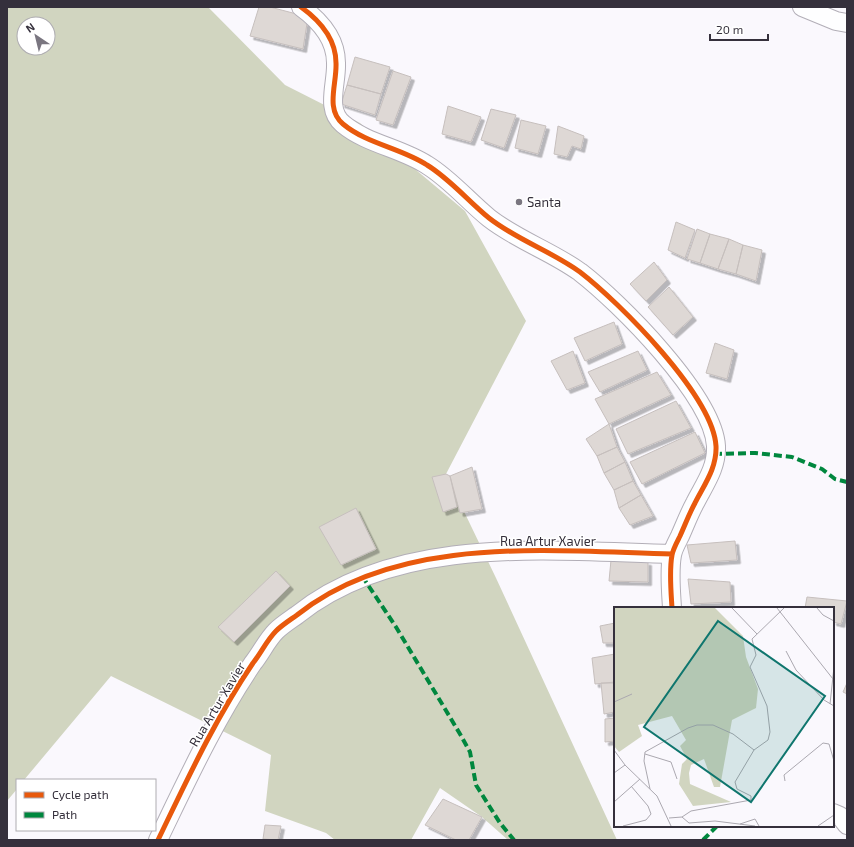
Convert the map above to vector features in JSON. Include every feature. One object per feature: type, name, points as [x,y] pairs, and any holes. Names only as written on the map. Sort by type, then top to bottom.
[{"type":"street","points":[[301,7],[319,20],[329,36],[337,61],[332,106],[335,116],[341,123],[353,132],[428,165],[488,218],[512,234],[545,251],[579,272],[609,298],[645,335],[674,368],[695,397],[709,421],[716,447],[711,473],[694,504],[672,554],[672,607]]},
{"type":"street","points":[[802,7],[836,21],[847,23]]},
{"type":"street","name":"Rua Artur Xavier","points":[[158,840],[202,749],[238,685],[276,631],[315,600],[362,576],[422,560],[504,550],[672,554]]},
{"type":"street","points":[[834,813],[840,816],[847,825]]},
{"type":"green space","points":[[7,7],[208,7],[285,85],[360,123],[465,211],[526,321],[446,474],[496,578],[617,840],[508,840],[482,817],[440,788],[411,840],[335,840],[326,833],[265,811],[271,755],[111,676],[25,779],[16,779],[16,790],[7,801]]},
{"type":"building","points":[[259,7],[270,7],[308,17],[303,49],[250,36]]},
{"type":"building","points":[[355,57],[390,67],[381,94],[347,85]]},
{"type":"building","points":[[393,71],[411,77],[393,125],[376,120]]},
{"type":"building","points":[[347,85],[381,94],[375,115],[341,104]]},
{"type":"building","points":[[448,106],[481,117],[471,142],[442,134]]},
{"type":"building","points":[[491,109],[516,115],[504,148],[481,140]]},
{"type":"building","points":[[521,120],[546,126],[538,154],[515,148]]},
{"type":"building","points":[[558,126],[584,136],[581,149],[572,146],[567,157],[554,154]]},
{"type":"building","points":[[676,222],[695,230],[685,258],[668,250]]},
{"type":"building","points":[[697,229],[710,234],[700,263],[687,259]]},
{"type":"building","points":[[710,234],[729,239],[718,269],[700,263]]},
{"type":"building","points":[[729,239],[743,245],[736,274],[718,269]]},
{"type":"building","points":[[743,245],[762,250],[756,281],[736,274]]},
{"type":"building","points":[[654,262],[667,280],[646,301],[630,284]]},
{"type":"building","points":[[669,287],[693,317],[673,335],[648,307]]},
{"type":"building","points":[[614,322],[622,344],[585,361],[574,338]]},
{"type":"building","points":[[715,343],[734,350],[727,379],[706,373]]},
{"type":"building","points":[[573,351],[585,383],[567,390],[551,361]]},
{"type":"building","points":[[638,351],[647,370],[600,392],[588,372]]},
{"type":"building","points":[[657,372],[671,395],[609,424],[595,399]]},
{"type":"building","points":[[676,401],[691,428],[628,454],[616,429]]},
{"type":"building","points":[[609,424],[617,447],[597,456],[586,439]]},
{"type":"building","points":[[695,432],[705,453],[642,484],[630,462]]},
{"type":"building","points":[[617,447],[625,462],[604,473],[597,456]]},
{"type":"building","points":[[625,462],[633,481],[614,490],[604,473]]},
{"type":"building","points":[[472,467],[482,509],[460,513],[450,476]]},
{"type":"building","points":[[446,474],[450,476],[457,507],[443,512],[432,477]]},
{"type":"building","points":[[633,481],[641,495],[619,508],[614,490]]},
{"type":"building","points":[[641,495],[653,516],[630,525],[619,508]]},
{"type":"building","points":[[356,508],[376,549],[341,565],[319,527]]},
{"type":"building","points":[[735,541],[737,560],[691,563],[687,545]]},
{"type":"building","points":[[611,560],[648,562],[648,582],[609,581]]},
{"type":"building","points":[[276,571],[290,586],[234,642],[218,627]]},
{"type":"building","points":[[688,579],[730,582],[731,602],[691,604]]},
{"type":"building","points":[[807,597],[847,601],[841,624],[834,622],[834,607],[805,607]]},
{"type":"building","points":[[614,623],[614,643],[603,643],[600,626]]},
{"type":"building","points":[[614,654],[614,682],[595,684],[592,658]]},
{"type":"building","points":[[601,683],[614,683],[614,712],[604,714]]},
{"type":"building","points":[[847,683],[847,694],[843,692]]},
{"type":"building","points":[[614,718],[614,741],[605,742],[605,719]]},
{"type":"building","points":[[443,799],[482,817],[469,840],[456,840],[425,825]]},
{"type":"building","points":[[265,825],[281,826],[278,840],[263,839]]},
{"type":"marked path","points":[[714,454],[755,453],[792,457],[822,469],[835,479],[847,482]]},
{"type":"marked path","points":[[362,576],[396,627],[460,734],[470,752],[476,785],[500,823],[514,840]]},
{"type":"marked path","points":[[703,840],[716,827]]},
{"type":"cycle path","points":[[301,7],[320,24],[330,38],[333,46],[336,63],[333,104],[334,111],[343,124],[352,131],[406,154],[427,165],[451,183],[481,211],[500,226],[580,272],[617,305],[662,352],[682,377],[699,402],[711,425],[716,446],[716,454],[709,476],[675,546],[671,561],[670,574],[672,607]]},
{"type":"cycle path","points":[[158,840],[191,772],[226,706],[270,638],[286,623],[337,589],[381,571],[428,559],[477,553],[576,551],[672,554]]},
{"type":"place","name":"Santa","points":[[519,202]]}]
